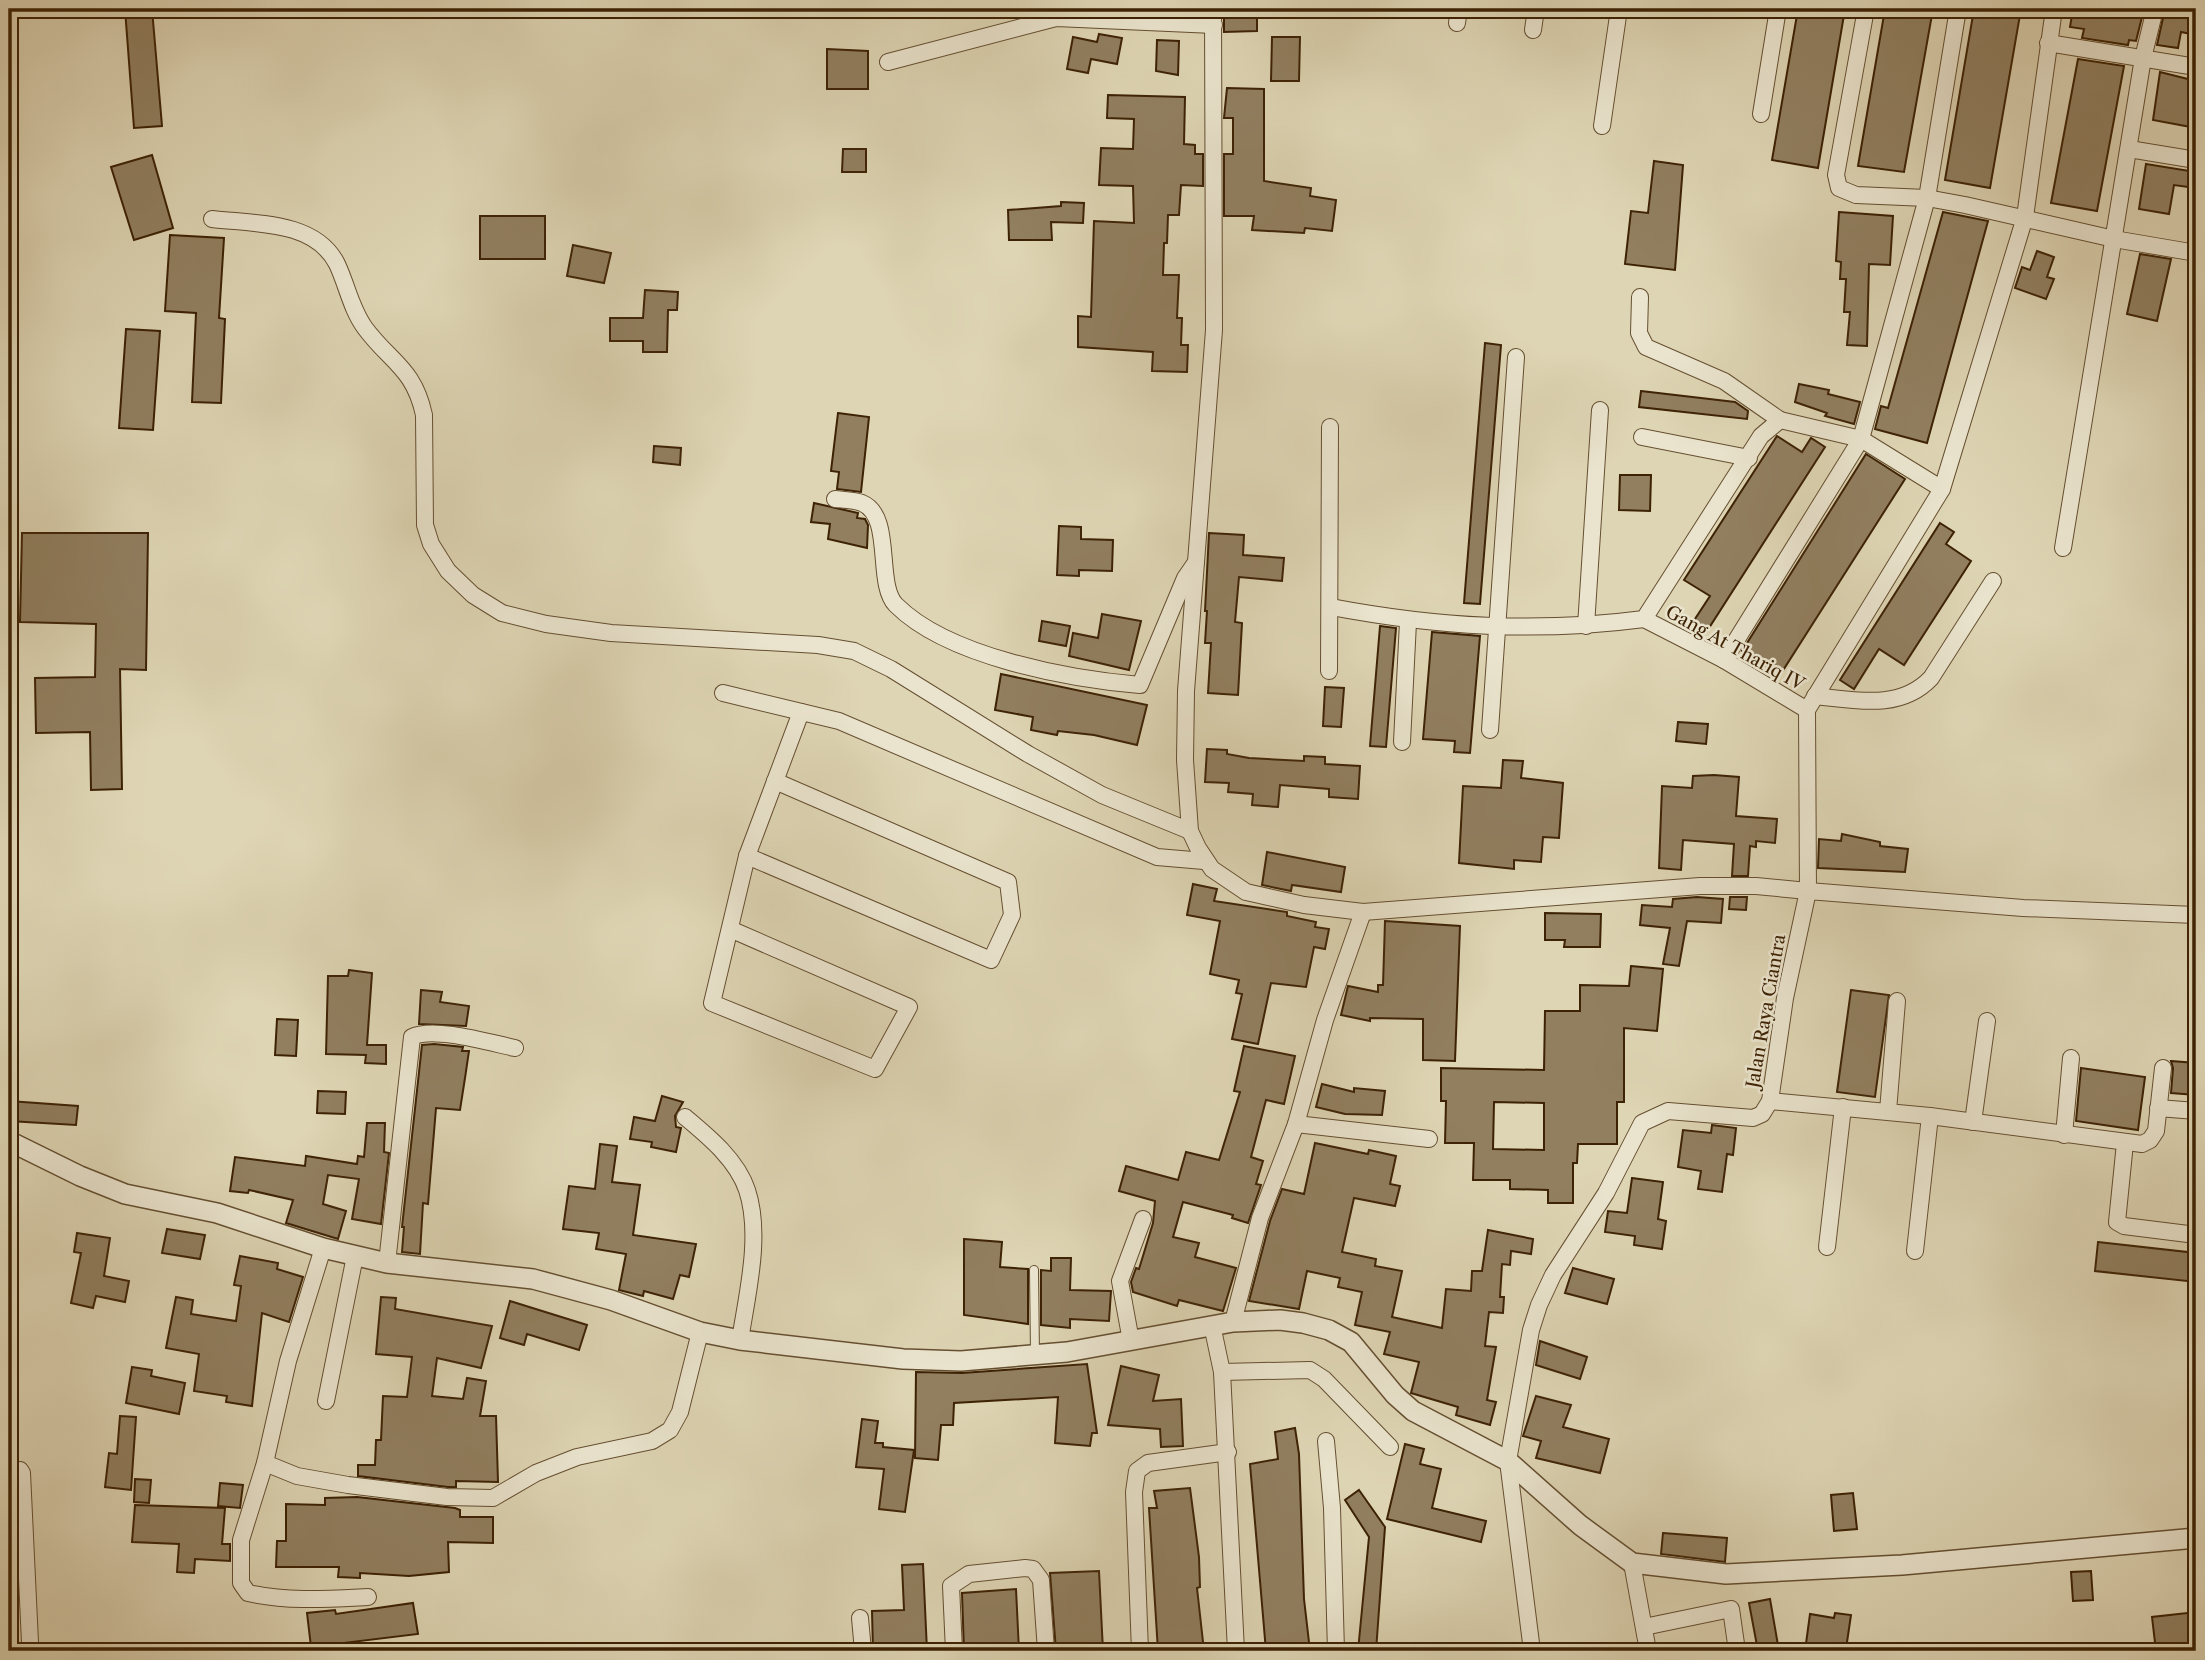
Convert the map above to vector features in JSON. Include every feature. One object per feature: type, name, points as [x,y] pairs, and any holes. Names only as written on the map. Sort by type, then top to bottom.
[{"type":"street","points":[[1533,30],[1536,9]]},
{"type":"street","points":[[1602,126],[1619,9]]},
{"type":"street","points":[[1761,114],[1777,9]]},
{"type":"street","points":[[1866,9],[1836,181],[1839,188],[1856,195],[1927,198],[2025,217],[2114,239],[2196,253]]},
{"type":"street","points":[[1724,660],[1861,439],[1927,198],[1958,9]]},
{"type":"street","points":[[1811,703],[1942,489],[2025,217],[2054,9]]},
{"type":"street","points":[[2063,548],[2143,58],[2155,9]]},
{"type":"street","points":[[888,62],[1056,18],[1213,17],[1214,330],[1186,691],[1185,760],[1191,831],[1205,861],[1233,885],[1246,892],[1304,905],[1363,912],[1700,887],[1756,886],[2023,908],[2196,915]]},
{"type":"street","points":[[2048,43],[2196,67]]},
{"type":"street","points":[[2129,149],[2196,160]]},
{"type":"street","points":[[212,219],[287,228],[311,237],[330,253],[357,318],[407,372],[420,397],[424,415],[425,525],[430,544],[448,571],[473,595],[492,607],[502,613],[546,624],[611,633],[818,645],[855,651],[891,669],[1028,754],[1102,795],[1191,831]]},
{"type":"street","points":[[1640,297],[1639,332],[1646,347],[1724,381],[1780,420],[1861,439],[1942,489]]},
{"type":"street","points":[[1489,730],[1516,357]]},
{"type":"street","points":[[1586,626],[1600,410]]},
{"type":"street","points":[[1331,607],[1408,622],[1497,627],[1586,626],[1643,619],[1763,432],[1780,420]]},
{"type":"street","points":[[1329,671],[1330,427]]},
{"type":"street","points":[[1642,438],[1749,457]]},
{"type":"street","points":[[835,499],[860,503],[870,510],[884,550],[885,577],[891,598],[915,621],[961,647],[1106,682],[1140,685],[1185,578],[1197,559]]},
{"type":"street","points":[[1811,703],[1875,702],[1905,696],[1921,689],[1931,678],[1993,581]]},
{"type":"street","name":"Gang At Thariq IV","points":[[1643,619],[1811,703]]},
{"type":"street","points":[[1402,742],[1408,622]]},
{"type":"street","points":[[723,693],[839,721],[1157,857],[1205,861]]},
{"type":"street","name":"Jalan Raya Ciantra","points":[[1508,1461],[1531,1329],[1539,1305],[1553,1275],[1606,1193],[1642,1123],[1668,1111],[1757,1118],[1770,1101],[1785,998],[1808,891],[1811,703]]},
{"type":"street","points":[[730,929],[909,1007],[875,1069],[712,1003],[747,856],[801,712]]},
{"type":"street","points":[[747,856],[991,960],[1012,915],[1009,882],[775,781]]},
{"type":"street","points":[[1233,1322],[1260,1218],[1296,1124],[1325,1020],[1363,912]]},
{"type":"street","points":[[1888,1111],[1897,1001]]},
{"type":"street","points":[[1973,1122],[1987,1021]]},
{"type":"street","points":[[387,1263],[412,1037],[422,1034],[454,1037],[515,1048]]},
{"type":"street","points":[[2064,1135],[2071,1058]]},
{"type":"street","points":[[1770,1101],[1888,1111],[2142,1144],[2150,1140],[2155,1131],[2163,1068]]},
{"type":"street","points":[[1827,1247],[1843,1107]]},
{"type":"street","points":[[2158,1108],[2196,1111]]},
{"type":"street","points":[[1915,1251],[1930,1116]]},
{"type":"street","points":[[685,1117],[713,1140],[736,1168],[747,1190],[752,1236],[740,1340]]},
{"type":"street","points":[[1296,1124],[1429,1139]]},
{"type":"street","points":[[9,1141],[79,1176],[125,1194],[218,1213],[323,1248],[387,1263],[533,1279],[611,1300],[700,1332],[740,1340],[903,1359],[961,1361],[1035,1355],[1233,1322],[1280,1320],[1329,1330],[1350,1342],[1395,1395],[1413,1411],[1508,1461],[1580,1525],[1632,1563],[1726,1574],[1902,1565],[2196,1538]]},
{"type":"street","points":[[2125,1143],[2117,1222],[2124,1226],[2196,1235]]},
{"type":"street","points":[[1130,1341],[1120,1281],[1143,1219]]},
{"type":"street","points":[[323,1248],[288,1361],[265,1463],[241,1540],[241,1583],[248,1593],[266,1597],[304,1600],[368,1597]]},
{"type":"street","points":[[326,1401],[355,1256]]},
{"type":"street","points":[[1212,1325],[1222,1373],[1236,1651]]},
{"type":"street","points":[[265,1463],[297,1476],[348,1485],[447,1497],[492,1498],[537,1473],[577,1457],[656,1440],[670,1430],[680,1412],[700,1332]]},
{"type":"street","points":[[1222,1373],[1310,1370],[1324,1379],[1390,1447]]},
{"type":"street","points":[[1325,1441],[1332,1522],[1336,1651]]},
{"type":"street","points":[[1140,1651],[1133,1492],[1137,1471],[1148,1463],[1227,1452]]},
{"type":"street","points":[[1508,1461],[1532,1651]]},
{"type":"street","points":[[9,1471],[20,1470],[22,1473],[30,1642],[28,1651]]},
{"type":"street","points":[[1632,1563],[1648,1651]]},
{"type":"street","points":[[954,1651],[951,1586],[969,1574],[1025,1568],[1033,1569],[1041,1580],[1046,1651]]},
{"type":"street","points":[[1644,1627],[1731,1609],[1737,1651]]},
{"type":"street","points":[[860,1618],[863,1651]]},
{"type":"lane","points":[[1034,1270],[1035,1355]]},
{"type":"building","points":[[125,9],[152,9],[162,126],[134,128]]},
{"type":"building","points":[[1798,9],[1845,9],[1818,168],[1772,160]]},
{"type":"building","points":[[1885,9],[1933,9],[1904,172],[1858,166]]},
{"type":"building","points":[[1974,9],[2021,9],[1990,188],[1945,180]]},
{"type":"building","points":[[2073,9],[2144,9],[2136,41],[2129,40],[2128,45],[2082,38],[2084,29],[2070,27]]},
{"type":"building","points":[[2165,9],[2196,18],[2196,35],[2181,32],[2178,48],[2157,45]]},
{"type":"building","points":[[1257,12],[1257,31],[1224,32],[1224,13]]},
{"type":"building","points":[[1099,34],[1122,38],[1117,64],[1091,59],[1088,73],[1067,69],[1073,37],[1097,42]]},
{"type":"building","points":[[1272,37],[1300,37],[1299,81],[1271,81]]},
{"type":"building","points":[[1157,40],[1179,41],[1178,75],[1156,71]]},
{"type":"building","points":[[827,49],[868,51],[868,89],[827,89]]},
{"type":"building","points":[[2078,59],[2124,66],[2097,211],[2051,203]]},
{"type":"building","points":[[2160,72],[2196,81],[2196,128],[2153,120]]},
{"type":"building","points":[[1227,88],[1264,89],[1264,181],[1311,188],[1310,196],[1336,200],[1332,231],[1305,228],[1304,233],[1252,230],[1254,216],[1224,216],[1224,154],[1233,154],[1233,118],[1224,118]]},
{"type":"building","points":[[1108,95],[1185,97],[1184,144],[1195,145],[1195,154],[1203,154],[1203,186],[1181,185],[1179,215],[1168,215],[1167,243],[1164,243],[1163,275],[1179,275],[1177,318],[1182,318],[1181,345],[1188,345],[1187,372],[1152,371],[1153,352],[1078,347],[1078,316],[1091,317],[1094,221],[1134,223],[1133,186],[1099,185],[1101,148],[1133,149],[1134,119],[1107,118]]},
{"type":"building","points":[[843,149],[866,149],[866,172],[842,172]]},
{"type":"building","points":[[152,155],[173,228],[134,240],[111,167]]},
{"type":"building","points":[[1654,161],[1683,165],[1675,270],[1625,264],[1631,211],[1648,213]]},
{"type":"building","points":[[2146,164],[2196,172],[2196,188],[2174,185],[2169,214],[2139,209]]},
{"type":"building","points":[[1061,202],[1084,203],[1083,223],[1051,222],[1052,240],[1009,240],[1008,210],[1061,206]]},
{"type":"building","points":[[1839,212],[1893,216],[1890,265],[1869,264],[1867,346],[1847,345],[1850,312],[1844,312],[1846,279],[1840,279],[1841,262],[1836,261]]},
{"type":"building","points":[[1943,212],[1988,221],[1927,443],[1875,429],[1881,406],[1888,408]]},
{"type":"building","points":[[480,216],[545,216],[545,259],[480,259]]},
{"type":"building","points":[[170,235],[224,238],[219,318],[225,319],[221,403],[192,402],[196,313],[165,311]]},
{"type":"building","points":[[573,245],[611,253],[604,283],[567,276]]},
{"type":"building","points":[[2037,251],[2054,257],[2047,277],[2054,279],[2046,299],[2015,288],[2022,267],[2030,270]]},
{"type":"building","points":[[2140,254],[2171,259],[2157,321],[2127,314]]},
{"type":"building","points":[[645,290],[678,292],[677,310],[668,310],[667,352],[643,352],[643,341],[610,341],[610,318],[643,318]]},
{"type":"building","points":[[126,329],[160,331],[153,430],[119,428]]},
{"type":"building","points":[[1485,343],[1501,345],[1480,604],[1464,603]]},
{"type":"building","points":[[1799,384],[1829,390],[1828,394],[1860,402],[1854,424],[1825,416],[1827,413],[1795,402]]},
{"type":"building","points":[[1641,391],[1735,402],[1748,411],[1747,419],[1639,407]]},
{"type":"building","points":[[838,413],[869,417],[861,492],[837,489],[839,472],[831,471]]},
{"type":"building","points":[[1777,436],[1802,452],[1811,438],[1825,447],[1707,631],[1693,622],[1710,596],[1684,580]]},
{"type":"building","points":[[654,446],[681,448],[680,465],[653,462]]},
{"type":"building","points":[[1866,454],[1905,479],[1780,675],[1742,651]]},
{"type":"building","points":[[1620,475],[1651,475],[1650,511],[1619,510]]},
{"type":"building","points":[[814,503],[858,513],[857,518],[865,519],[868,525],[867,548],[828,539],[830,524],[811,522]]},
{"type":"building","points":[[1940,523],[1954,532],[1946,544],[1971,561],[1904,665],[1879,649],[1854,689],[1840,680]]},
{"type":"building","points":[[1059,526],[1081,527],[1081,539],[1113,540],[1112,571],[1079,570],[1079,576],[1057,575]]},
{"type":"building","points":[[22,533],[148,533],[146,670],[120,669],[122,789],[91,790],[90,732],[36,733],[35,678],[95,677],[96,624],[20,622]]},
{"type":"building","points":[[1209,533],[1244,535],[1243,555],[1284,558],[1282,581],[1239,577],[1235,622],[1242,623],[1238,695],[1208,693],[1211,643],[1205,643],[1205,611]]},
{"type":"building","points":[[1102,614],[1141,621],[1129,670],[1069,656],[1073,633],[1098,638]]},
{"type":"building","points":[[1042,621],[1070,626],[1066,646],[1039,641]]},
{"type":"building","points":[[1380,626],[1396,628],[1386,747],[1370,746]]},
{"type":"building","points":[[1432,632],[1480,636],[1470,753],[1454,752],[1455,741],[1423,739]]},
{"type":"building","points":[[1001,674],[1147,705],[1137,745],[1094,735],[1058,731],[1057,735],[1031,730],[1033,717],[995,710]]},
{"type":"building","points":[[1325,687],[1344,688],[1341,727],[1323,726]]},
{"type":"building","points":[[1678,722],[1708,724],[1706,744],[1676,741]]},
{"type":"building","points":[[1207,749],[1227,750],[1227,754],[1249,758],[1304,761],[1304,756],[1325,757],[1325,764],[1360,766],[1358,799],[1329,797],[1329,789],[1280,785],[1278,807],[1252,805],[1253,794],[1228,792],[1229,783],[1205,782]]},
{"type":"building","points":[[1503,760],[1523,761],[1521,778],[1563,783],[1559,838],[1543,837],[1541,862],[1514,860],[1514,869],[1459,863],[1463,786],[1501,788]]},
{"type":"building","points":[[1693,776],[1739,777],[1736,816],[1777,819],[1775,843],[1756,841],[1756,847],[1750,846],[1748,876],[1732,876],[1734,844],[1683,840],[1681,870],[1659,868],[1662,786],[1692,788]]},
{"type":"building","points":[[1842,834],[1880,842],[1880,846],[1908,849],[1905,872],[1818,868],[1819,839],[1841,841]]},
{"type":"building","points":[[1267,852],[1345,867],[1341,892],[1292,885],[1291,891],[1262,885]]},
{"type":"building","points":[[1193,884],[1217,889],[1214,901],[1287,912],[1287,916],[1316,922],[1315,927],[1329,929],[1325,949],[1314,947],[1306,987],[1271,983],[1258,1044],[1232,1039],[1242,994],[1236,993],[1239,980],[1210,974],[1220,921],[1187,915]]},
{"type":"building","points":[[1730,897],[1747,897],[1746,910],[1729,909]]},
{"type":"building","points":[[1673,899],[1723,899],[1721,923],[1687,921],[1679,966],[1663,964],[1670,928],[1640,925],[1642,905],[1672,907]]},
{"type":"building","points":[[1545,913],[1601,914],[1600,947],[1564,947],[1565,940],[1545,940]]},
{"type":"building","points":[[1385,921],[1460,926],[1455,1061],[1423,1060],[1423,1019],[1370,1018],[1370,1021],[1341,1015],[1348,986],[1378,992],[1378,985],[1383,985]]},
{"type":"building","points":[[1631,966],[1663,969],[1657,1031],[1624,1028],[1624,1102],[1617,1102],[1617,1144],[1578,1144],[1577,1163],[1573,1163],[1573,1203],[1548,1203],[1548,1190],[1510,1189],[1510,1180],[1473,1180],[1474,1143],[1445,1143],[1446,1101],[1441,1101],[1441,1068],[1544,1070],[1545,1011],[1580,1011],[1580,985],[1629,986]],"holes":[[[1494,1102],[1544,1103],[1544,1150],[1493,1149]]]},
{"type":"building","points":[[349,970],[372,973],[367,1045],[386,1045],[386,1064],[365,1063],[366,1055],[326,1054],[328,976],[348,976]]},
{"type":"building","points":[[421,990],[442,992],[440,1002],[469,1006],[466,1026],[419,1024]]},
{"type":"building","points":[[1851,990],[1889,995],[1875,1097],[1837,1092]]},
{"type":"building","points":[[277,1019],[298,1020],[296,1056],[275,1055]]},
{"type":"building","points":[[422,1045],[463,1047],[462,1051],[469,1051],[460,1110],[436,1108],[428,1204],[423,1203],[420,1254],[402,1252],[402,1227]]},
{"type":"building","points":[[1244,1046],[1295,1056],[1284,1104],[1266,1100],[1251,1157],[1263,1161],[1256,1184],[1261,1185],[1248,1223],[1232,1218],[1233,1215],[1183,1202],[1173,1237],[1199,1243],[1195,1257],[1236,1268],[1223,1311],[1179,1300],[1177,1306],[1133,1292],[1131,1282],[1136,1268],[1139,1269],[1153,1223],[1155,1201],[1119,1191],[1126,1166],[1178,1180],[1186,1152],[1219,1160],[1240,1092],[1234,1091]]},
{"type":"building","points":[[2171,1061],[2196,1063],[2196,1095],[2171,1093]]},
{"type":"building","points":[[2081,1068],[2145,1077],[2138,1130],[2076,1121]]},
{"type":"building","points":[[1322,1084],[1354,1092],[1354,1088],[1385,1091],[1382,1115],[1345,1114],[1316,1107]]},
{"type":"building","points":[[318,1091],[346,1092],[345,1114],[317,1113]]},
{"type":"building","points":[[662,1096],[683,1102],[675,1116],[676,1127],[681,1128],[676,1152],[651,1147],[652,1142],[630,1139],[634,1117],[655,1121]]},
{"type":"building","points":[[9,1101],[78,1106],[76,1125],[9,1121]]},
{"type":"building","points":[[367,1123],[385,1123],[384,1152],[389,1153],[381,1224],[352,1219],[359,1179],[328,1175],[323,1204],[346,1211],[338,1239],[286,1223],[293,1200],[249,1190],[248,1193],[230,1191],[235,1157],[305,1166],[306,1156],[357,1164],[358,1156],[364,1157]]},
{"type":"building","points":[[1712,1125],[1736,1128],[1733,1155],[1727,1154],[1722,1192],[1698,1189],[1701,1171],[1678,1167],[1683,1130],[1711,1133]]},
{"type":"building","points":[[1315,1143],[1368,1154],[1369,1150],[1396,1156],[1390,1184],[1400,1186],[1395,1206],[1354,1198],[1342,1252],[1376,1259],[1375,1266],[1402,1271],[1392,1317],[1442,1328],[1446,1289],[1471,1291],[1472,1271],[1482,1271],[1488,1230],[1533,1239],[1531,1254],[1511,1251],[1510,1265],[1502,1264],[1500,1297],[1504,1297],[1503,1313],[1489,1312],[1485,1346],[1496,1347],[1487,1400],[1496,1402],[1490,1425],[1456,1415],[1458,1407],[1411,1393],[1419,1362],[1384,1354],[1390,1332],[1355,1325],[1362,1292],[1338,1287],[1340,1278],[1307,1271],[1299,1309],[1249,1301],[1270,1221],[1282,1189],[1304,1194]]},
{"type":"building","points":[[600,1144],[617,1146],[612,1182],[640,1185],[633,1235],[696,1244],[689,1277],[680,1275],[673,1299],[644,1291],[643,1296],[619,1290],[626,1254],[596,1249],[599,1233],[563,1229],[569,1186],[595,1189]]},
{"type":"building","points":[[1632,1178],[1663,1182],[1658,1219],[1666,1221],[1662,1249],[1634,1245],[1635,1236],[1605,1232],[1608,1211],[1627,1213]]},
{"type":"building","points":[[167,1229],[205,1235],[200,1259],[162,1253]]},
{"type":"building","points":[[77,1233],[110,1238],[104,1276],[129,1281],[125,1302],[96,1296],[93,1308],[71,1303],[81,1253],[74,1252]]},
{"type":"building","points":[[964,1239],[1002,1242],[1000,1267],[1028,1269],[1028,1324],[964,1315]]},
{"type":"building","points":[[2098,1242],[2196,1253],[2196,1282],[2095,1271]]},
{"type":"building","points":[[240,1256],[278,1263],[277,1269],[303,1277],[289,1322],[262,1313],[252,1406],[226,1402],[227,1396],[194,1391],[199,1354],[166,1348],[176,1297],[193,1300],[191,1314],[236,1321],[241,1286],[234,1285]]},
{"type":"building","points":[[1051,1258],[1071,1258],[1070,1290],[1111,1291],[1109,1321],[1070,1319],[1070,1328],[1041,1325],[1041,1270],[1051,1271]]},
{"type":"building","points":[[1573,1268],[1614,1279],[1607,1304],[1565,1293]]},
{"type":"building","points":[[381,1297],[396,1298],[395,1309],[492,1326],[481,1368],[437,1358],[432,1396],[463,1399],[467,1378],[486,1381],[480,1416],[496,1416],[498,1482],[456,1481],[456,1487],[448,1487],[358,1476],[358,1465],[375,1465],[376,1440],[381,1440],[383,1396],[407,1397],[412,1357],[376,1354]]},
{"type":"building","points":[[510,1301],[587,1325],[579,1350],[527,1334],[524,1345],[500,1338]]},
{"type":"building","points":[[1540,1341],[1587,1357],[1580,1379],[1536,1365]]},
{"type":"building","points":[[1087,1364],[1097,1433],[1092,1433],[1090,1446],[1055,1443],[1058,1397],[954,1403],[953,1425],[941,1425],[938,1460],[915,1458],[916,1372],[962,1373]]},
{"type":"building","points":[[1121,1366],[1159,1375],[1153,1401],[1181,1399],[1183,1446],[1161,1447],[1160,1429],[1108,1425]]},
{"type":"building","points":[[132,1367],[152,1370],[151,1376],[185,1383],[179,1414],[126,1403]]},
{"type":"building","points":[[1536,1396],[1571,1405],[1563,1427],[1609,1439],[1600,1473],[1536,1458],[1541,1441],[1523,1436]]},
{"type":"building","points":[[120,1416],[136,1417],[131,1490],[105,1487],[109,1453],[117,1454]]},
{"type":"building","points":[[862,1419],[878,1421],[875,1443],[883,1443],[883,1447],[914,1450],[905,1512],[879,1509],[884,1469],[856,1467]]},
{"type":"building","points":[[1295,1428],[1299,1454],[1304,1599],[1310,1651],[1266,1651],[1250,1464],[1278,1459],[1275,1432]]},
{"type":"building","points":[[1405,1444],[1424,1449],[1420,1464],[1441,1469],[1432,1508],[1486,1521],[1481,1542],[1387,1519]]},
{"type":"building","points":[[135,1479],[151,1480],[149,1503],[134,1502]]},
{"type":"building","points":[[220,1483],[243,1485],[240,1508],[218,1506]]},
{"type":"building","points":[[1190,1488],[1199,1557],[1200,1587],[1197,1588],[1204,1651],[1158,1651],[1149,1508],[1157,1508],[1154,1491]]},
{"type":"building","points":[[1359,1490],[1385,1527],[1376,1651],[1358,1651],[1369,1537],[1345,1500]]},
{"type":"building","points":[[1853,1493],[1857,1529],[1834,1531],[1831,1495]]},
{"type":"building","points":[[357,1497],[455,1508],[460,1510],[460,1517],[493,1517],[493,1543],[448,1542],[449,1572],[409,1576],[360,1573],[360,1578],[338,1577],[339,1567],[276,1567],[277,1541],[286,1541],[286,1504],[325,1505],[325,1498]]},
{"type":"building","points":[[135,1505],[225,1508],[222,1544],[230,1544],[230,1561],[195,1559],[194,1573],[177,1572],[179,1544],[132,1542]]},
{"type":"building","points":[[1663,1533],[1727,1538],[1725,1562],[1661,1554]]},
{"type":"building","points":[[923,1564],[927,1651],[873,1651],[872,1611],[904,1610],[902,1565]]},
{"type":"building","points":[[1099,1571],[1103,1651],[1056,1651],[1050,1573]]},
{"type":"building","points":[[2091,1571],[2093,1600],[2073,1601],[2071,1572]]},
{"type":"building","points":[[1016,1589],[1019,1651],[964,1651],[962,1593]]},
{"type":"building","points":[[1770,1599],[1779,1651],[1758,1651],[1749,1603]]},
{"type":"building","points":[[413,1603],[418,1634],[311,1647],[307,1613],[335,1610],[336,1614]]},
{"type":"building","points":[[2196,1612],[2196,1651],[2156,1651],[2152,1617]]},
{"type":"building","points":[[1835,1613],[1851,1615],[1846,1649],[1823,1646],[1823,1651],[1805,1651],[1810,1614],[1834,1618]]}]
